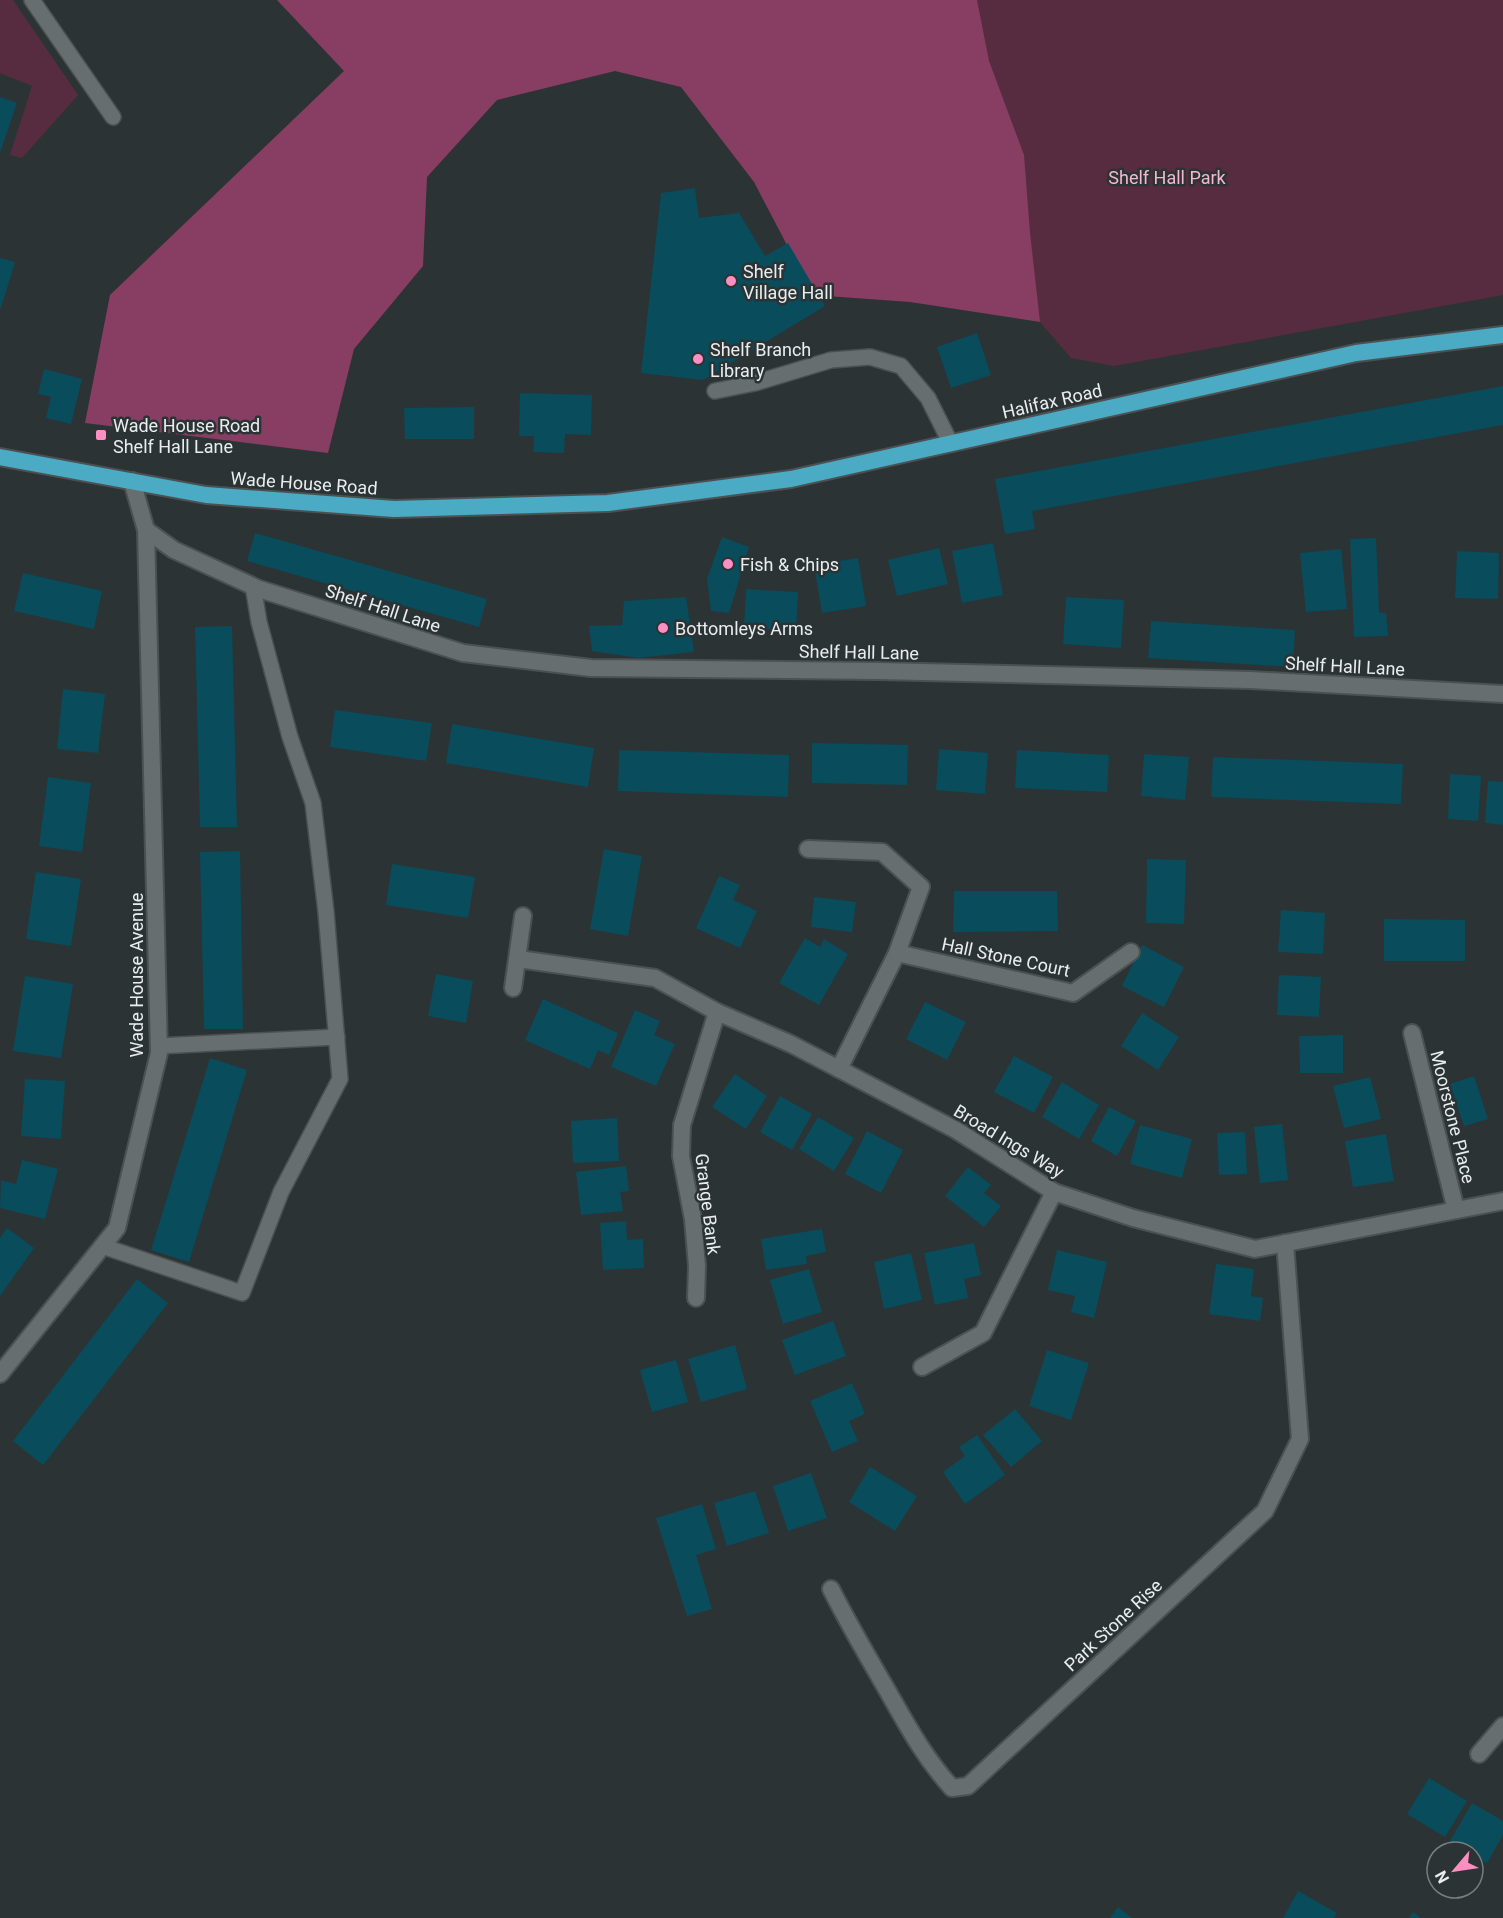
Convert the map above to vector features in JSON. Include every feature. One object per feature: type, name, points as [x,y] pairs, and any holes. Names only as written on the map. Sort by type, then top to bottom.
[{"type":"highway","name":"Halifax Road","points":[[608,503],[791,479],[1356,354],[1503,335]]},
{"type":"highway","name":"Wade House Road","points":[[0,457],[206,495],[394,509],[608,503]]},
{"type":"street","points":[[132,481],[146,530]]},
{"type":"street","name":"Shelf Hall Lane","points":[[146,530],[174,550],[253,586],[463,653],[591,668],[879,671],[1250,680],[1503,694]]},
{"type":"street","name":"Wade House Avenue","points":[[0,1374],[117,1228],[159,1053],[146,530]]},
{"type":"street","points":[[808,849],[882,852],[921,887],[897,953],[839,1069]]},
{"type":"street","points":[[513,988],[523,916]]},
{"type":"street","name":"Hall Stone Court","points":[[897,953],[1073,993],[1131,952]]},
{"type":"street","name":"Broad Ings Way","points":[[518,958],[655,978],[717,1012],[791,1044],[956,1131],[1054,1192],[1133,1218],[1255,1249],[1503,1201]]},
{"type":"street","name":"Grange Bank","points":[[696,1298],[697,1266],[693,1219],[681,1156],[682,1125],[717,1012]]},
{"type":"street","name":"Moorstone Place","points":[[1412,1033],[1456,1210]]},
{"type":"street","points":[[922,1367],[983,1333],[1054,1192]]},
{"type":"street","name":"Park Stone Rise","points":[[831,1589],[933,1767],[952,1788],[968,1786],[1264,1511],[1300,1439],[1286,1244]]},
{"type":"street","points":[[1479,1754],[1503,1726]]},
{"type":"lane","points":[[32,0],[114,117]]},
{"type":"lane","points":[[715,391],[755,384],[831,360],[870,357],[902,366],[928,398],[951,444]]},
{"type":"lane","points":[[102,1246],[242,1293],[281,1192],[340,1079],[313,803],[290,737],[259,622],[253,586]]},
{"type":"lane","points":[[159,1046],[337,1037]]},
{"type":"green space","points":[[0,0],[13,0],[78,95],[22,158],[10,155],[32,86],[0,73]]},
{"type":"green space","name":"Shelf Hall Park","points":[[878,0],[1503,0],[1503,295],[1114,366],[1071,358],[1040,322]]},
{"type":"shaded area","points":[[277,0],[977,0],[989,61],[1024,155],[1040,322],[910,302],[813,295],[754,182],[681,87],[615,71],[497,100],[427,177],[423,266],[354,349],[328,453],[85,423],[110,295],[344,71]]},
{"type":"building","points":[[0,97],[17,103],[0,153]]},
{"type":"building","name":"Shelf Village Hall","points":[[695,188],[699,218],[739,213],[765,256],[788,243],[825,306],[703,380],[641,373],[661,193]]},
{"type":"building","points":[[0,258],[15,262],[1,308],[0,308]]},
{"type":"building","points":[[977,333],[991,375],[951,388],[937,347]]},
{"type":"building","points":[[44,369],[82,379],[71,424],[46,418],[51,397],[38,394]]},
{"type":"building","points":[[1503,386],[1503,425],[1032,511],[1035,529],[1005,534],[995,479]]},
{"type":"building","points":[[520,393],[592,395],[591,435],[565,434],[564,453],[533,452],[534,436],[519,436]]},
{"type":"building","points":[[474,407],[474,439],[405,439],[404,408]]},
{"type":"building","points":[[255,533],[487,599],[479,627],[247,561]]},
{"type":"building","points":[[722,537],[749,547],[729,613],[711,611],[707,579]]},
{"type":"building","points":[[1376,538],[1379,613],[1386,613],[1388,636],[1354,637],[1350,539]]},
{"type":"building","points":[[993,543],[1003,595],[962,603],[952,551]]},
{"type":"building","points":[[939,548],[948,584],[897,596],[888,560]]},
{"type":"building","points":[[1341,549],[1347,609],[1306,612],[1300,553]]},
{"type":"building","points":[[1457,551],[1499,553],[1498,599],[1455,598]]},
{"type":"building","points":[[858,558],[866,606],[822,613],[814,565]]},
{"type":"building","points":[[23,573],[102,591],[94,629],[14,611]]},
{"type":"building","points":[[746,589],[798,592],[796,631],[744,627]]},
{"type":"building","points":[[686,597],[694,652],[638,658],[592,651],[589,626],[622,625],[624,601]]},
{"type":"building","points":[[1066,597],[1124,600],[1121,648],[1063,644]]},
{"type":"building","points":[[1151,621],[1295,630],[1293,667],[1148,658]]},
{"type":"building","points":[[232,626],[237,827],[200,827],[195,627]]},
{"type":"building","points":[[63,689],[105,694],[98,753],[57,749]]},
{"type":"building","points":[[335,710],[432,723],[426,761],[330,747]]},
{"type":"building","points":[[452,724],[594,748],[588,787],[446,763]]},
{"type":"building","points":[[812,743],[908,745],[907,785],[812,783]]},
{"type":"building","points":[[939,749],[988,753],[985,794],[936,790]]},
{"type":"building","points":[[619,750],[789,755],[788,797],[618,791]]},
{"type":"building","points":[[1017,750],[1109,755],[1107,792],[1015,788]]},
{"type":"building","points":[[1144,754],[1189,757],[1185,800],[1141,796]]},
{"type":"building","points":[[1213,757],[1403,764],[1401,804],[1211,797]]},
{"type":"building","points":[[1450,774],[1481,776],[1478,821],[1448,819]]},
{"type":"building","points":[[48,777],[91,783],[82,852],[39,846]]},
{"type":"building","points":[[1488,781],[1503,782],[1503,825],[1485,823]]},
{"type":"building","points":[[604,849],[642,856],[628,936],[590,929]]},
{"type":"building","points":[[240,851],[243,1029],[204,1029],[200,852]]},
{"type":"building","points":[[1147,859],[1186,860],[1184,924],[1146,923]]},
{"type":"building","points":[[392,864],[475,877],[468,918],[386,905]]},
{"type":"building","points":[[36,872],[81,879],[71,946],[26,939]]},
{"type":"building","points":[[719,876],[740,885],[733,900],[757,911],[740,948],[696,928]]},
{"type":"building","points":[[954,891],[1057,891],[1058,931],[953,932]]},
{"type":"building","points":[[814,897],[856,902],[852,932],[811,927]]},
{"type":"building","points":[[1281,910],[1325,913],[1323,954],[1278,952]]},
{"type":"building","points":[[1384,919],[1465,920],[1465,961],[1384,961]]},
{"type":"building","points":[[805,938],[820,947],[824,939],[848,954],[819,1005],[779,983]]},
{"type":"building","points":[[1142,945],[1184,967],[1164,1007],[1122,986]]},
{"type":"building","points":[[436,974],[473,981],[466,1023],[428,1016]]},
{"type":"building","points":[[1279,975],[1321,977],[1319,1017],[1277,1015]]},
{"type":"building","points":[[25,976],[73,984],[61,1058],[13,1051]]},
{"type":"building","points":[[543,999],[618,1033],[609,1055],[598,1050],[590,1069],[525,1040]]},
{"type":"building","points":[[925,1002],[966,1022],[947,1060],[906,1039]]},
{"type":"building","points":[[635,1010],[660,1021],[654,1035],[675,1044],[656,1086],[611,1067]]},
{"type":"building","points":[[1142,1013],[1179,1037],[1158,1070],[1121,1046]]},
{"type":"building","points":[[1343,1035],[1343,1073],[1300,1073],[1299,1036]]},
{"type":"building","points":[[1014,1056],[1053,1077],[1034,1113],[994,1092]]},
{"type":"building","points":[[210,1058],[247,1070],[189,1262],[151,1250]]},
{"type":"building","points":[[735,1074],[767,1096],[746,1129],[712,1107]]},
{"type":"building","points":[[1474,1076],[1488,1119],[1464,1126],[1450,1084]]},
{"type":"building","points":[[1370,1077],[1381,1119],[1344,1128],[1333,1086]]},
{"type":"building","points":[[25,1079],[65,1081],[61,1139],[21,1136]]},
{"type":"building","points":[[1062,1082],[1099,1105],[1079,1139],[1042,1117]]},
{"type":"building","points":[[780,1096],[812,1114],[792,1150],[760,1132]]},
{"type":"building","points":[[1109,1107],[1136,1121],[1117,1156],[1091,1141]]},
{"type":"building","points":[[818,1117],[854,1138],[834,1171],[799,1149]]},
{"type":"building","points":[[617,1118],[619,1161],[573,1163],[571,1121]]},
{"type":"building","points":[[1282,1124],[1288,1180],[1260,1183],[1254,1127]]},
{"type":"building","points":[[1140,1125],[1192,1139],[1182,1178],[1130,1164]]},
{"type":"building","points":[[867,1131],[903,1150],[881,1193],[845,1174]]},
{"type":"building","points":[[1245,1132],[1247,1174],[1219,1175],[1217,1133]]},
{"type":"building","points":[[1386,1134],[1394,1181],[1353,1187],[1345,1141]]},
{"type":"building","points":[[22,1160],[58,1169],[45,1219],[0,1208],[1,1180],[16,1184]]},
{"type":"building","points":[[626,1166],[629,1191],[620,1192],[623,1211],[581,1215],[576,1172]]},
{"type":"building","points":[[968,1167],[991,1185],[984,1193],[1001,1206],[984,1227],[945,1196]]},
{"type":"building","points":[[626,1221],[627,1240],[643,1239],[644,1268],[603,1270],[600,1223]]},
{"type":"building","points":[[7,1228],[34,1248],[0,1296],[0,1238]]},
{"type":"building","points":[[822,1229],[826,1252],[806,1256],[807,1264],[766,1270],[761,1239]]},
{"type":"building","points":[[974,1243],[981,1275],[964,1279],[968,1298],[935,1305],[924,1253]]},
{"type":"building","points":[[1057,1250],[1107,1262],[1094,1318],[1071,1312],[1075,1296],[1048,1290]]},
{"type":"building","points":[[911,1253],[922,1300],[884,1309],[874,1262]]},
{"type":"building","points":[[1216,1264],[1254,1269],[1251,1296],[1263,1298],[1260,1321],[1209,1314]]},
{"type":"building","points":[[809,1269],[822,1312],[783,1324],[770,1280]]},
{"type":"building","points":[[137,1279],[168,1303],[43,1465],[13,1441]]},
{"type":"building","points":[[833,1321],[846,1356],[795,1375],[782,1340]]},
{"type":"building","points":[[735,1345],[747,1389],[701,1402],[688,1359]]},
{"type":"building","points":[[1047,1350],[1089,1363],[1071,1420],[1029,1406]]},
{"type":"building","points":[[676,1360],[688,1402],[652,1412],[640,1370]]},
{"type":"building","points":[[852,1383],[865,1414],[849,1421],[858,1441],[832,1452],[810,1401]]},
{"type":"building","points":[[1015,1409],[1042,1441],[1011,1467],[983,1435]]},
{"type":"building","points":[[977,1435],[1005,1475],[965,1504],[943,1472],[965,1456],[959,1447]]},
{"type":"building","points":[[870,1467],[917,1496],[895,1531],[849,1502]]},
{"type":"building","points":[[811,1473],[827,1518],[788,1531],[773,1486]]},
{"type":"building","points":[[755,1491],[769,1533],[727,1546],[714,1503]]},
{"type":"building","points":[[702,1504],[716,1549],[696,1555],[712,1609],[687,1616],[656,1518]]},
{"type":"building","points":[[1429,1778],[1467,1801],[1445,1837],[1407,1814]]},
{"type":"building","points":[[1472,1803],[1503,1821],[1503,1835],[1487,1863],[1485,1862],[1485,1840],[1451,1840]]},
{"type":"building","points":[[1298,1891],[1337,1913],[1334,1918],[1283,1918]]},
{"type":"building","points":[[1118,1907],[1132,1918],[1110,1918]]},
{"type":"building","points":[[1413,1912],[1421,1918],[1409,1918]]},
{"type":"place","name":"Shelf Village Hall","points":[[731,281]]},
{"type":"place","name":"Shelf Branch Library","points":[[698,359]]},
{"type":"place","name":"Wade House Road Shelf Hall Lane","points":[[101,435]]},
{"type":"place","name":"Fish & Chips","points":[[728,564]]},
{"type":"place","name":"Bottomleys Arms","points":[[663,628]]}]
